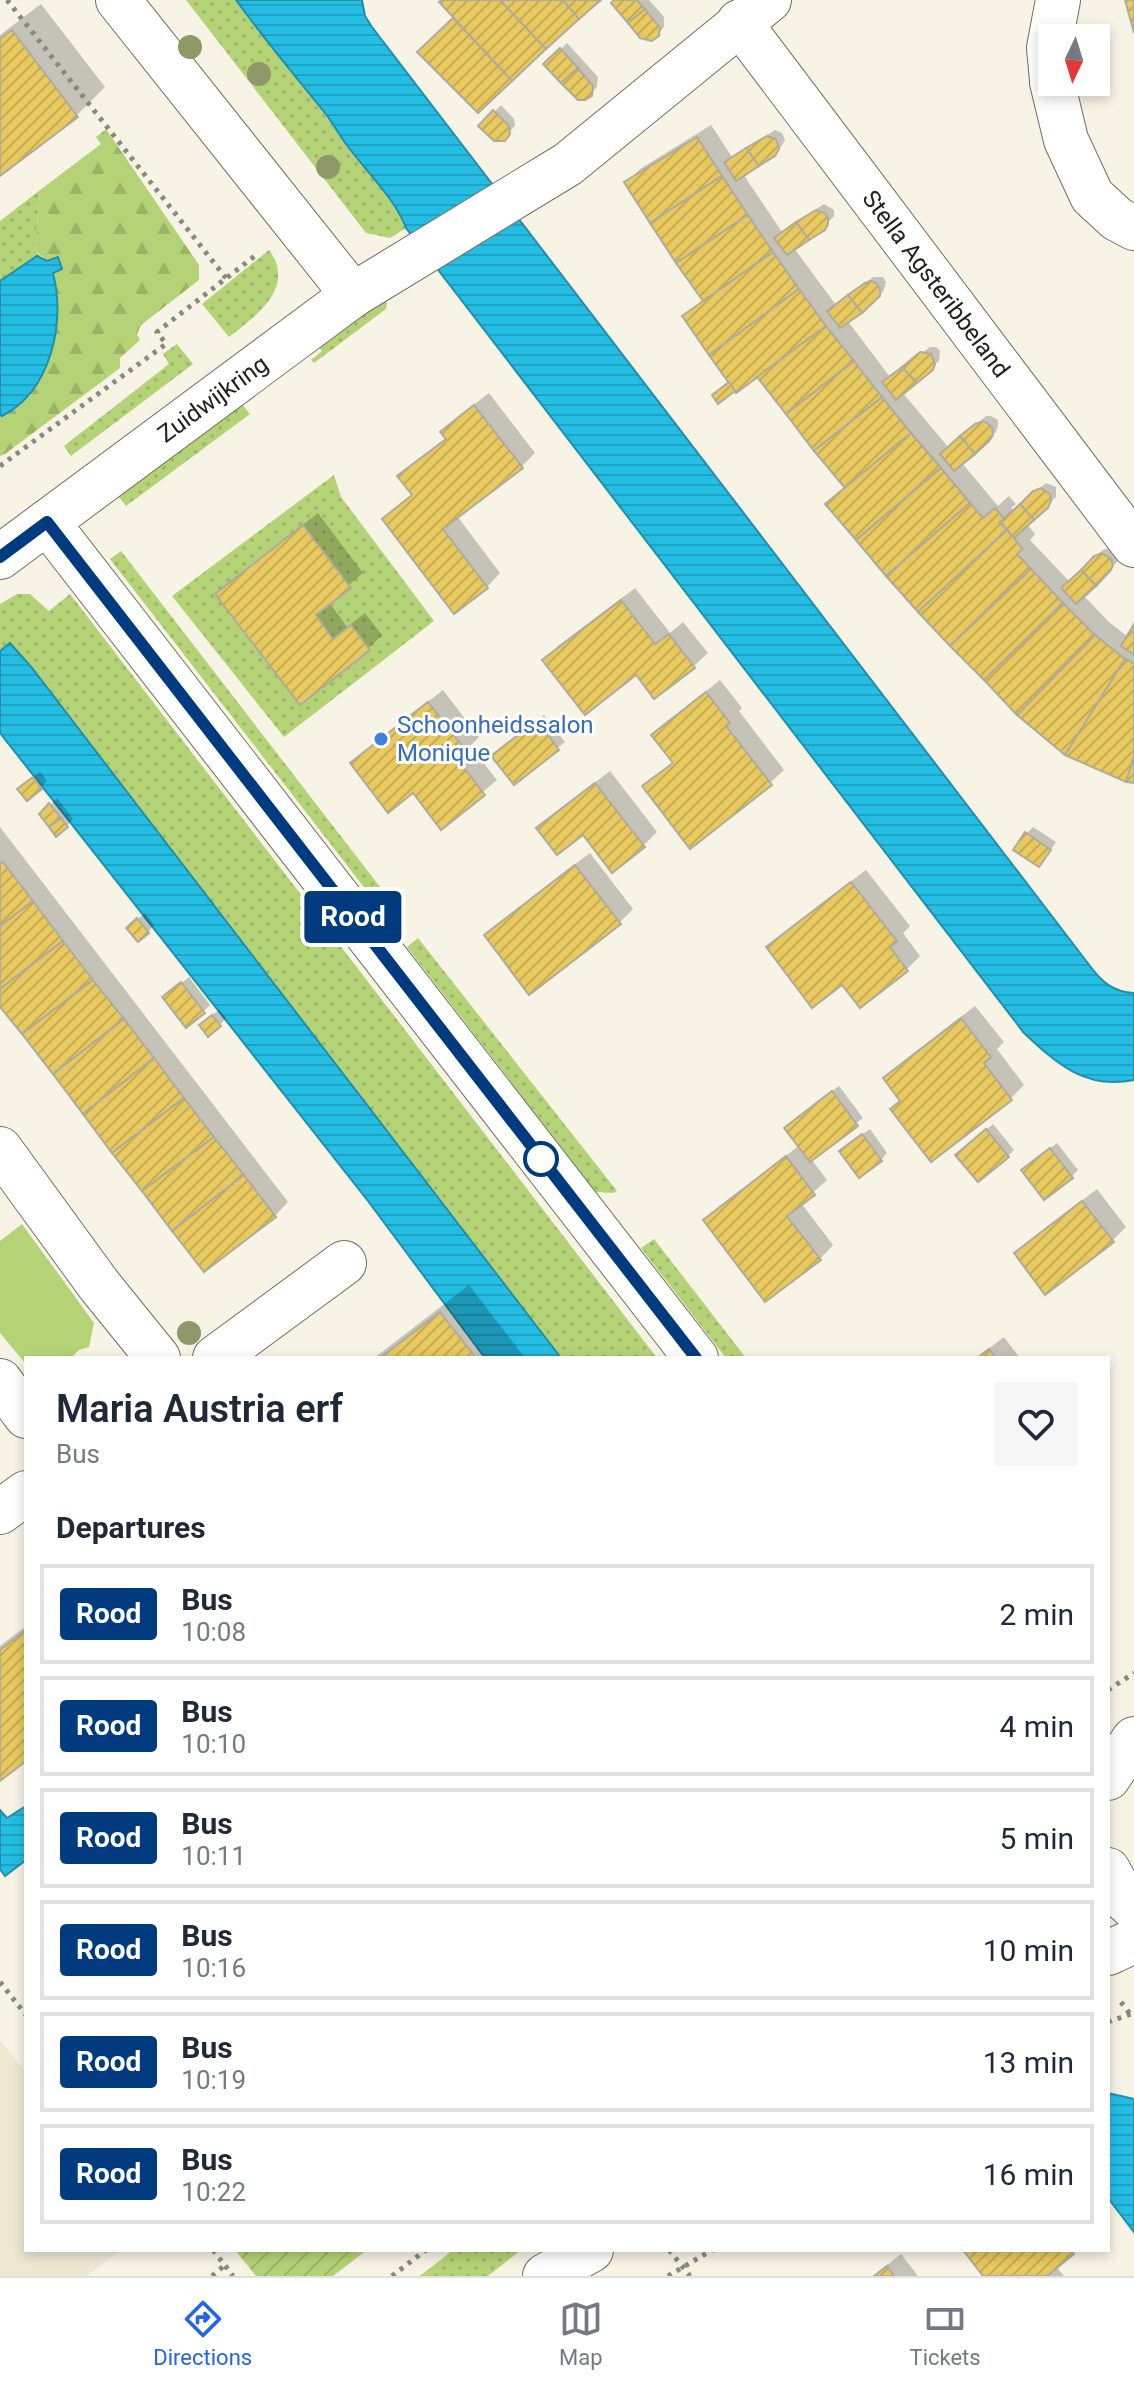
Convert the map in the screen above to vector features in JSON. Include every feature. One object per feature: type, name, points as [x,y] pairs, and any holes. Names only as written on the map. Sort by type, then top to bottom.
[{"type":"street","points":[[118,0],[353,295]]},
{"type":"street","points":[[1054,24],[1058,0]]},
{"type":"street","name":"Stella Agsteribbeland","points":[[353,295],[568,164],[754,11],[1134,545]]},
{"type":"street","points":[[1056,96],[1066,140],[1092,196],[1117,219],[1134,228]]},
{"type":"street","name":"Zuidwijkring","points":[[0,557],[353,295]]},
{"type":"street","points":[[47,522],[694,1356]]},
{"type":"street","points":[[0,1149],[99,1285],[156,1356]]},
{"type":"street","points":[[218,1356],[344,1263]]},
{"type":"street","points":[[0,1381],[24,1413]]},
{"type":"street","points":[[0,1512],[24,1494]]},
{"type":"street","points":[[1110,1774],[1134,1739]]},
{"type":"street","points":[[1110,1874],[1124,1899],[1134,1908]]},
{"type":"street","points":[[1110,1952],[1134,1941]]},
{"type":"street","points":[[545,2276],[587,2252]]},
{"type":"path","points":[[7,0],[226,278]]},
{"type":"path","points":[[0,466],[166,344],[157,332],[296,224]]},
{"type":"path","points":[[1110,1689],[1134,1673]]},
{"type":"path","points":[[0,1982],[24,2012]]},
{"type":"path","points":[[1110,2021],[1134,2013]]},
{"type":"path","points":[[215,2252],[233,2276]]},
{"type":"path","points":[[392,2276],[423,2252]]},
{"type":"path","points":[[671,2252],[690,2276]]},
{"type":"path","points":[[668,2276],[709,2252]]},
{"type":"path","points":[[212,2276],[225,2265]]},
{"type":"shaded area","points":[[0,2040],[24,2070],[24,2252],[118,2252],[86,2276],[0,2276]]},
{"type":"green space","points":[[186,0],[236,0],[401,213],[406,228],[390,238],[366,233]]},
{"type":"green space","points":[[106,129],[199,265],[199,280],[141,325],[137,334],[140,340],[120,358],[120,368],[0,456],[0,414],[3,415],[58,300],[53,272],[61,269],[35,250],[40,190],[101,144],[96,137]]},
{"type":"green space","points":[[40,190],[35,250],[42,257],[32,258],[0,281],[0,221]]},
{"type":"green space","points":[[269,250],[276,264],[276,289],[260,310],[229,337],[202,304]]},
{"type":"green space","points":[[384,297],[386,309],[314,363],[311,360],[322,351],[313,341]]},
{"type":"green space","points":[[177,344],[193,364],[71,456],[64,446],[169,364],[163,354]]},
{"type":"green space","points":[[237,398],[250,414],[126,506],[114,491]]},
{"type":"green space","points":[[334,475],[341,497],[434,621],[284,737],[172,596]]},
{"type":"green space","points":[[121,551],[387,896],[377,904],[110,559]]},
{"type":"green space","points":[[17,594],[30,594],[49,611],[70,594],[655,1356],[559,1356],[32,668],[10,643],[0,651],[0,604]]},
{"type":"green space","points":[[418,938],[617,1191],[596,1192],[407,947]]},
{"type":"green space","points":[[22,1224],[94,1323],[89,1347],[73,1356],[24,1356],[24,1362],[0,1333],[0,1241]]},
{"type":"green space","points":[[654,1239],[744,1356],[724,1356],[641,1248]]},
{"type":"green space","points":[[237,2252],[364,2252],[333,2276],[256,2276]]},
{"type":"green space","points":[[450,2252],[518,2252],[488,2276],[420,2276]]},
{"type":"water","points":[[236,0],[362,0],[365,16],[372,27],[1090,966],[1109,985],[1134,993],[1134,1080],[1117,1082],[1087,1078],[1048,1055],[1024,1033],[406,228],[388,197]]},
{"type":"water","points":[[37,256],[47,261],[58,257],[62,269],[53,273],[57,312],[51,354],[32,390],[19,405],[2,416],[0,281]]},
{"type":"water","points":[[10,643],[32,668],[559,1356],[484,1356],[368,1201],[0,733],[0,651]]},
{"type":"water","points":[[24,1807],[24,1862],[5,1876],[0,1869],[0,1810],[7,1818]]},
{"type":"water","points":[[1110,2093],[1134,2099],[1134,2232],[1110,2201]]},
{"type":"building","points":[[500,0],[546,49],[512,81],[439,2]]},
{"type":"building","points":[[500,0],[563,0],[579,19],[546,49]]},
{"type":"building","points":[[563,0],[601,0],[579,19]]},
{"type":"building","points":[[614,0],[637,0],[645,9],[628,23],[611,3]]},
{"type":"building","points":[[1125,0],[1134,0],[1134,33]]},
{"type":"building","points":[[645,9],[660,28],[659,36],[652,41],[640,38],[628,23]]},
{"type":"building","points":[[453,18],[512,81],[478,113],[417,52]]},
{"type":"building","points":[[12,30],[78,117],[0,176],[0,39]]},
{"type":"building","points":[[560,48],[578,68],[561,83],[543,64]]},
{"type":"building","points":[[578,68],[593,86],[592,96],[585,100],[578,100],[561,83]]},
{"type":"building","points":[[493,110],[509,126],[510,134],[505,141],[494,141],[478,126]]},
{"type":"building","points":[[767,136],[776,139],[779,149],[775,156],[759,166],[746,148]]},
{"type":"building","points":[[697,137],[722,176],[650,223],[624,182]]},
{"type":"building","points":[[746,148],[759,166],[736,181],[724,162]]},
{"type":"building","points":[[722,176],[748,215],[676,263],[650,223]]},
{"type":"building","points":[[816,210],[825,213],[828,224],[825,230],[809,240],[796,222]]},
{"type":"building","points":[[748,215],[773,252],[703,301],[676,263]]},
{"type":"building","points":[[796,222],[809,240],[787,255],[774,238]]},
{"type":"building","points":[[773,252],[799,289],[709,355],[682,316]]},
{"type":"building","points":[[871,281],[880,288],[880,296],[862,313],[848,295]]},
{"type":"building","points":[[799,289],[826,326],[736,393],[709,355]]},
{"type":"building","points":[[848,295],[862,313],[840,328],[827,311]]},
{"type":"building","points":[[826,326],[854,361],[786,414],[757,377]]},
{"type":"building","points":[[920,352],[931,354],[935,364],[933,370],[917,383],[902,367]]},
{"type":"building","points":[[854,361],[882,397],[814,451],[786,414]]},
{"type":"building","points":[[902,367],[917,383],[896,400],[882,382]]},
{"type":"building","points":[[729,382],[735,391],[718,404],[712,395]]},
{"type":"building","points":[[882,397],[911,433],[845,488],[814,451]]},
{"type":"building","points":[[474,405],[523,468],[443,529],[488,588],[454,614],[382,519],[412,495],[397,476],[446,439],[440,432]]},
{"type":"building","points":[[984,421],[992,427],[993,435],[975,454],[960,436]]},
{"type":"building","points":[[911,433],[941,468],[856,540],[825,504]]},
{"type":"building","points":[[960,436],[975,454],[954,471],[940,454]]},
{"type":"building","points":[[941,468],[970,503],[886,576],[856,540]]},
{"type":"building","points":[[1041,488],[1050,494],[1051,501],[1048,508],[1034,520],[1020,504],[1033,491]]},
{"type":"building","points":[[970,503],[983,518],[995,508],[1004,518],[1000,522],[1007,530],[918,612],[886,576]]},
{"type":"building","points":[[1020,504],[1034,520],[1014,538],[1000,522]]},
{"type":"building","points":[[303,525],[351,588],[316,615],[333,639],[351,625],[370,650],[300,705],[215,594]]},
{"type":"building","points":[[1007,530],[1023,549],[1017,554],[1031,569],[950,646],[918,612]]},
{"type":"building","points":[[1102,553],[1111,559],[1113,565],[1096,586],[1081,570],[1094,556]]},
{"type":"building","points":[[1031,569],[1063,603],[984,680],[950,646]]},
{"type":"building","points":[[1081,570],[1096,586],[1076,604],[1061,588]]},
{"type":"building","points":[[621,600],[655,644],[669,634],[695,668],[654,699],[636,675],[585,715],[542,660]]},
{"type":"building","points":[[1063,603],[1095,635],[1017,715],[984,680]]},
{"type":"building","points":[[1134,624],[1134,655],[1121,646]]},
{"type":"building","points":[[1095,635],[1125,659],[1065,755],[1017,715]]},
{"type":"building","points":[[1125,659],[1134,663],[1134,756],[1126,782],[1065,755]]},
{"type":"building","points":[[706,692],[730,723],[726,726],[772,785],[690,849],[642,786],[673,763],[651,735]]},
{"type":"building","points":[[428,702],[467,752],[457,759],[485,795],[441,830],[413,793],[388,813],[350,763]]},
{"type":"building","points":[[537,720],[559,750],[514,785],[491,756]]},
{"type":"building","points":[[1134,756],[1134,783],[1126,782]]},
{"type":"building","points":[[33,777],[42,789],[27,801],[17,789]]},
{"type":"building","points":[[595,783],[645,847],[612,873],[583,835],[557,855],[536,828]]},
{"type":"building","points":[[49,803],[61,818],[49,827],[39,814]]},
{"type":"building","points":[[61,818],[68,827],[56,837],[49,827]]},
{"type":"building","points":[[1025,832],[1051,850],[1039,867],[1013,850]]},
{"type":"building","points":[[3,862],[33,901],[0,926],[0,864]]},
{"type":"building","points":[[575,865],[621,924],[529,995],[484,935]]},
{"type":"building","points":[[851,882],[897,941],[890,947],[908,971],[860,1008],[842,985],[812,1008],[766,947]]},
{"type":"building","points":[[33,901],[63,941],[0,989],[0,926]]},
{"type":"building","points":[[137,918],[149,933],[138,942],[126,928]]},
{"type":"building","points":[[63,941],[93,980],[22,1034],[0,1007],[0,989]]},
{"type":"building","points":[[93,980],[124,1019],[53,1074],[22,1034]]},
{"type":"building","points":[[181,982],[205,1013],[186,1028],[162,997]]},
{"type":"building","points":[[212,1015],[221,1026],[208,1037],[199,1025]]},
{"type":"building","points":[[961,1018],[991,1057],[984,1063],[1012,1100],[931,1162],[890,1109],[900,1101],[883,1078]]},
{"type":"building","points":[[124,1019],[154,1058],[83,1114],[53,1074]]},
{"type":"building","points":[[154,1058],[184,1098],[112,1153],[83,1114]]},
{"type":"building","points":[[832,1091],[858,1126],[810,1162],[784,1128]]},
{"type":"building","points":[[184,1098],[214,1137],[142,1191],[112,1153]]},
{"type":"building","points":[[986,1129],[1009,1157],[978,1182],[955,1155]]},
{"type":"building","points":[[862,1134],[882,1161],[859,1178],[839,1151]]},
{"type":"building","points":[[214,1137],[244,1175],[172,1231],[142,1191]]},
{"type":"building","points":[[1050,1148],[1073,1178],[1044,1200],[1021,1170]]},
{"type":"building","points":[[786,1156],[815,1195],[787,1216],[821,1260],[765,1302],[703,1220]]},
{"type":"building","points":[[244,1175],[276,1217],[204,1272],[172,1231]]},
{"type":"building","points":[[1082,1201],[1114,1242],[1045,1295],[1014,1253]]},
{"type":"building","points":[[440,1312],[474,1356],[383,1356]]},
{"type":"building","points":[[989,1349],[994,1356],[980,1356]]},
{"type":"building","points":[[24,1632],[24,1763],[0,1781],[0,1650]]},
{"type":"building","points":[[965,2252],[1074,2254],[1047,2276],[983,2276]]},
{"type":"building","points":[[887,2266],[894,2276],[874,2276]]},
{"type":"bus line","name":"Rood","points":[[0,557],[47,522],[694,1356]]},
{"type":"place","name":"Schoonheidssalon Monique","points":[[381,739]]}]
